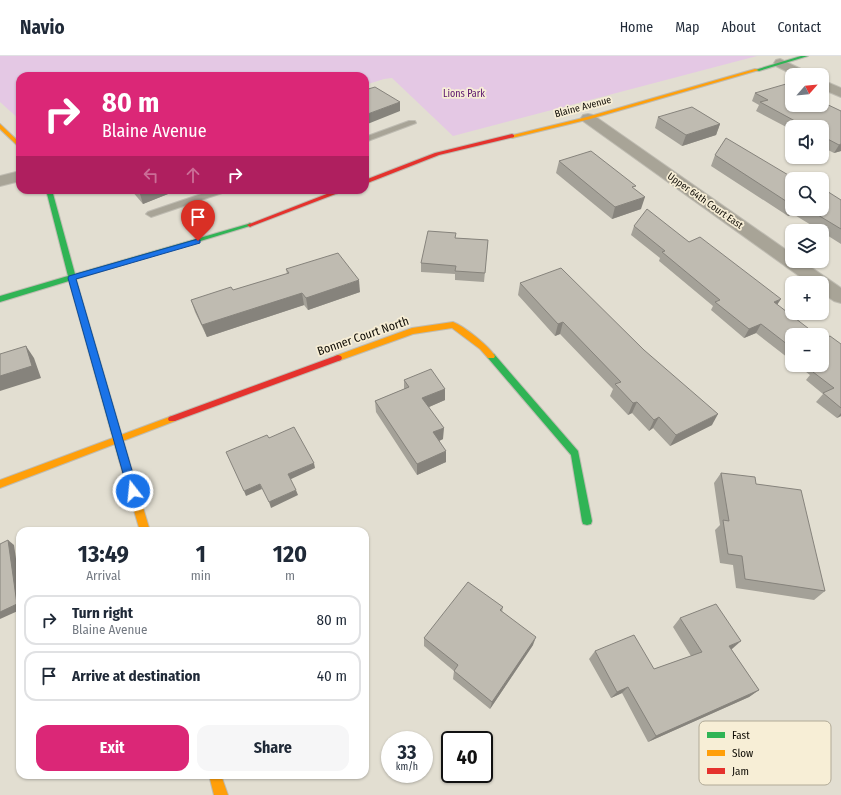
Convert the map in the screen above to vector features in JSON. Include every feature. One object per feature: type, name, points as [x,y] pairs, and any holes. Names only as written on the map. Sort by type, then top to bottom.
[{"type":"street","name":"Blaine Avenue","points":[[369,180],[437,154],[588,118],[806,56]]},
{"type":"street","points":[[780,64],[788,68]]},
{"type":"street","points":[[829,87],[841,93]]},
{"type":"street","name":"Upper 64th Court East","points":[[588,118],[812,276]]},
{"type":"street","points":[[0,126],[16,142]]},
{"type":"street","points":[[0,181],[16,177]]},
{"type":"street","points":[[50,194],[72,278],[144,527]]},
{"type":"street","points":[[0,298],[243,228],[325,194]]},
{"type":"street","name":"Upper 64th Court East","points":[[829,288],[841,297]]},
{"type":"street","name":"Bonner Court North","points":[[0,484],[118,438],[412,331],[452,325],[484,347],[575,454],[587,521]]},
{"type":"street","points":[[216,779],[221,795]]},
{"type":"lane","points":[[369,139],[412,123]]},
{"type":"lane","points":[[151,214],[210,194]]},
{"type":"green space","name":"Lions Park","points":[[0,56],[757,56],[453,136],[392,78],[369,84],[369,72],[16,72],[16,116],[0,102]]},
{"type":"building","points":[[785,84],[785,112],[829,112],[829,105],[841,111],[841,144],[839,145],[829,140],[829,120],[793,120],[760,102],[768,100],[755,93]]},
{"type":"building","points":[[375,87],[400,102],[369,114],[369,89]]},
{"type":"building","points":[[692,107],[720,124],[686,135],[658,117]]},
{"type":"building","points":[[726,138],[785,173],[785,200],[715,155]]},
{"type":"building","points":[[591,151],[636,186],[632,187],[645,197],[615,207],[559,161]]},
{"type":"building","points":[[829,192],[841,200],[841,229],[820,216],[829,216]]},
{"type":"building","points":[[647,209],[689,242],[700,237],[781,299],[774,302],[785,310],[785,320],[797,320],[808,328],[785,328],[785,343],[761,324],[749,329],[715,302],[720,300],[662,252],[665,251],[634,226]]},
{"type":"building","points":[[428,231],[456,233],[455,238],[488,240],[485,273],[455,271],[456,266],[421,263]]},
{"type":"building","points":[[338,253],[359,280],[306,298],[302,293],[202,325],[191,300],[231,287],[233,290],[289,273],[286,269]]},
{"type":"building","points":[[561,268],[644,350],[718,414],[676,435],[659,417],[654,420],[637,402],[633,403],[615,384],[621,382],[563,322],[558,324],[520,283]]},
{"type":"building","points":[[829,336],[841,344],[841,408],[823,393],[834,388],[813,372],[829,372]]},
{"type":"building","points":[[26,346],[32,366],[0,376],[0,354]]},
{"type":"building","points":[[431,369],[445,389],[422,398],[444,428],[433,432],[446,451],[417,464],[375,401],[409,387],[404,380]]},
{"type":"building","points":[[294,427],[314,463],[288,474],[296,490],[269,502],[260,484],[244,491],[226,452],[267,435],[269,438]]},
{"type":"building","points":[[721,473],[755,477],[756,484],[801,490],[825,591],[745,579],[742,556],[728,554],[723,520],[729,521]]},
{"type":"building","points":[[8,540],[16,604],[0,612],[0,544]]},
{"type":"building","points":[[468,582],[503,607],[500,610],[536,637],[492,702],[454,671],[458,665],[424,638]]},
{"type":"building","points":[[716,604],[741,641],[729,646],[759,690],[656,736],[628,687],[617,692],[595,651],[634,635],[654,669],[702,652],[680,618]]},
{"type":"traffic: fast","points":[[757,70],[806,56]]},
{"type":"traffic: fast","points":[[50,194],[77,296],[124,460]]},
{"type":"traffic: fast","points":[[0,299],[250,225]]},
{"type":"traffic: fast","points":[[491,356],[575,454],[587,521]]},
{"type":"traffic: slow","points":[[512,136],[588,118],[757,70]]},
{"type":"traffic: slow","points":[[0,126],[16,142]]},
{"type":"traffic: slow","points":[[338,358],[412,331],[453,325],[483,347],[491,356]]},
{"type":"traffic: slow","points":[[0,484],[172,419]]},
{"type":"traffic: slow","points":[[124,460],[144,527]]},
{"type":"traffic: slow","points":[[216,779],[221,795]]},
{"type":"traffic: jam","points":[[369,180],[437,154],[512,136]]},
{"type":"traffic: jam","points":[[250,225],[332,194]]},
{"type":"traffic: jam","points":[[172,419],[338,358]]},
{"type":"route","points":[[133,491],[72,278],[198,241]]}]
